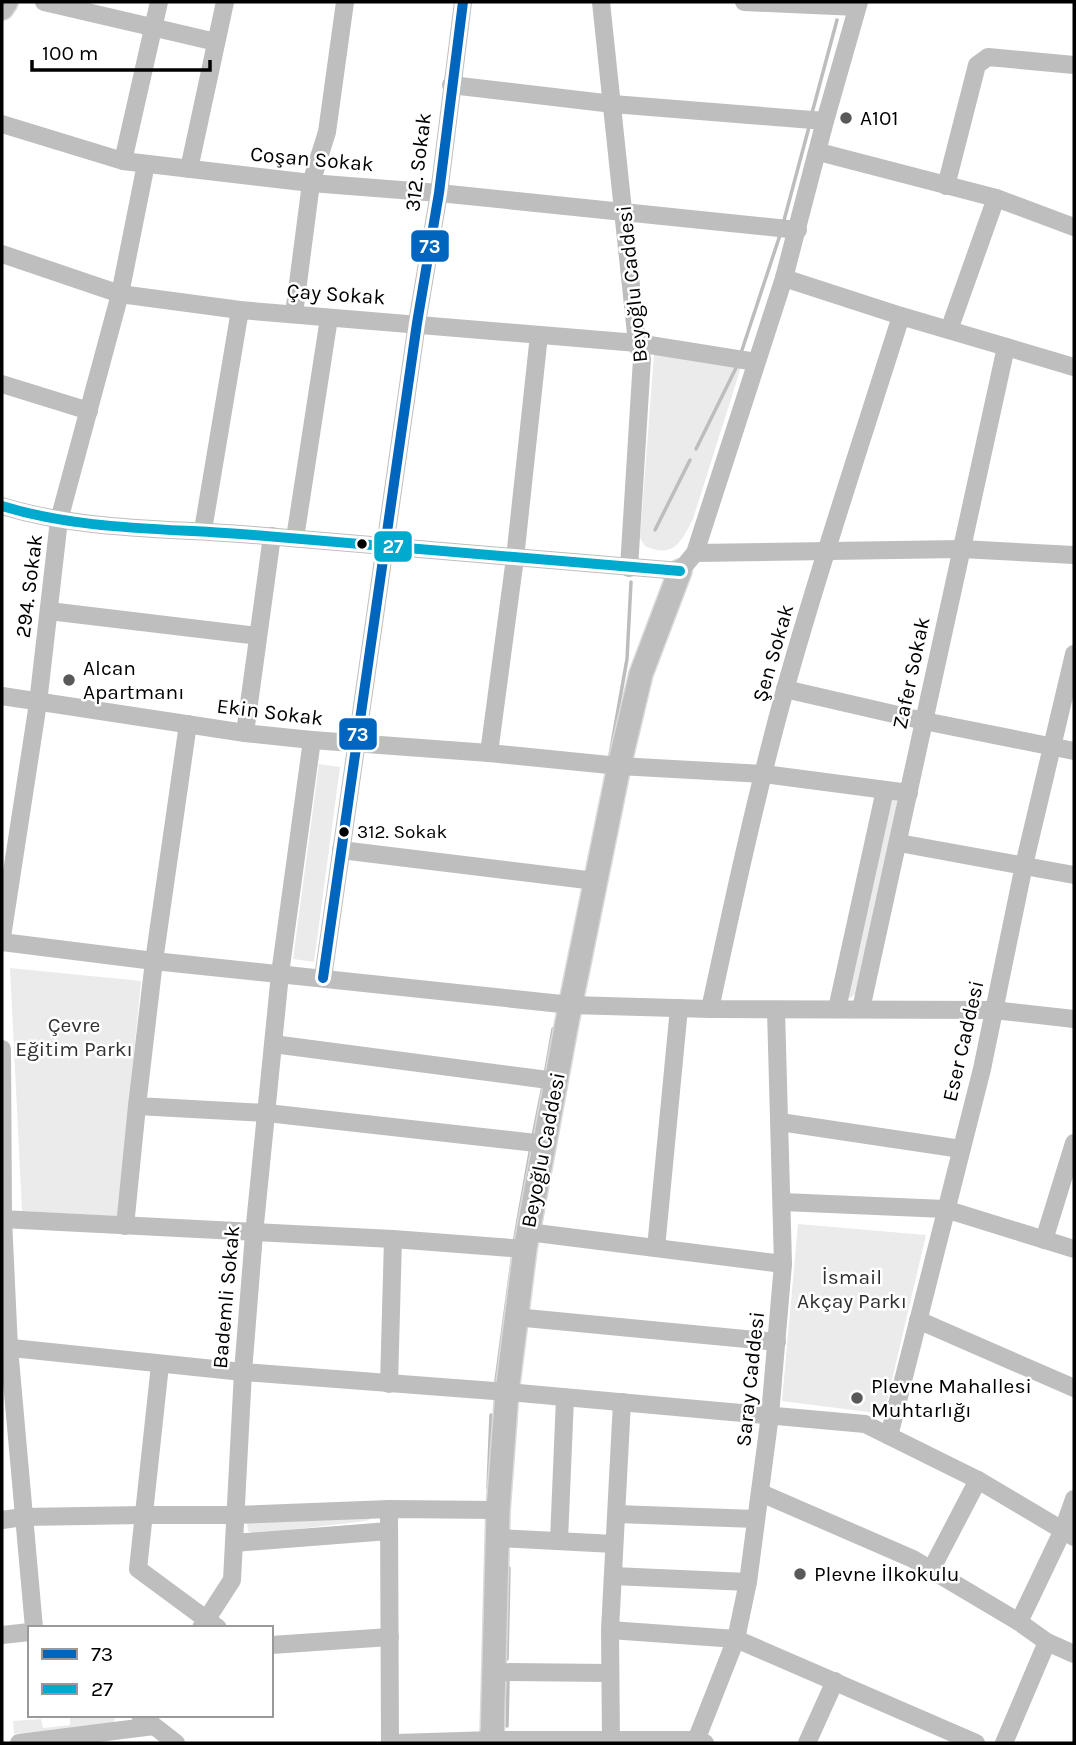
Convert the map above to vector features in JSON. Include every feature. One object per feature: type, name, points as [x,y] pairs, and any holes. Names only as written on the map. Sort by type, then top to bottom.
[{"type":"main road","points":[[2,8],[6,2]]},
{"type":"main road","name":"Beyoğlu Caddesi","points":[[492,1741],[498,1510],[520,1244],[536,1143],[548,1080],[571,1005],[619,766],[641,674],[680,571]]},
{"type":"street","points":[[44,2],[216,42]]},
{"type":"street","points":[[123,161],[159,2]]},
{"type":"street","points":[[189,169],[225,2]]},
{"type":"street","points":[[294,314],[311,183],[327,132],[345,2]]},
{"type":"street","name":"312. Sokak","points":[[323,978],[417,323],[439,193],[463,2]]},
{"type":"street","name":"Beyoğlu Caddesi","points":[[601,2],[637,343],[642,359],[629,568]]},
{"type":"street","points":[[2,506],[60,520],[110,526],[203,530],[680,571],[695,554],[799,230],[857,3],[835,6],[744,2]]},
{"type":"street","points":[[946,186],[977,65],[988,57],[1074,65]]},
{"type":"street","points":[[451,85],[613,104],[825,121]]},
{"type":"street","name":"Coşan Sokak","points":[[2,124],[123,161],[311,183],[439,193],[799,230]]},
{"type":"street","points":[[819,152],[996,198],[1074,227]]},
{"type":"street","name":"294. Sokak","points":[[2,939],[38,703],[60,520],[121,294],[146,164]]},
{"type":"street","points":[[949,330],[996,198]]},
{"type":"street","name":"Çay Sokak","points":[[2,254],[121,294],[240,310],[637,343],[756,362]]},
{"type":"street","points":[[784,278],[1074,367]]},
{"type":"street","points":[[203,530],[240,310]]},
{"type":"street","name":"Şen Sokak","points":[[710,1009],[785,689],[901,316]]},
{"type":"street","points":[[295,538],[329,318]]},
{"type":"street","points":[[489,753],[515,558],[538,335]]},
{"type":"street","name":"Zafer Sokak","points":[[861,1009],[1006,347]]},
{"type":"street","points":[[2,384],[89,411]]},
{"type":"street","points":[[245,733],[272,536]]},
{"type":"street","points":[[695,554],[961,549],[1074,555]]},
{"type":"street","points":[[49,611],[258,636]]},
{"type":"street","name":"Eser Caddesi","points":[[889,1436],[982,1069],[1024,866],[1074,654]]},
{"type":"street","points":[[785,689],[924,721],[1074,751]]},
{"type":"street","name":"Ekin Sokak","points":[[2,696],[245,733],[619,766],[764,774],[909,793]]},
{"type":"street","points":[[125,1226],[154,961],[188,724]]},
{"type":"street","name":"Bademli Sokak","points":[[209,1625],[232,1580],[243,1372],[254,1234],[280,974],[312,740]]},
{"type":"street","points":[[837,1009],[885,789]]},
{"type":"street","points":[[899,844],[1074,876]]},
{"type":"street","points":[[341,850],[595,881]]},
{"type":"street","points":[[2,939],[154,961],[571,1005],[776,1010],[994,1010],[1074,1019]]},
{"type":"street","points":[[656,1248],[679,1008]]},
{"type":"street","name":"Saray Caddesi","points":[[700,1742],[736,1639],[748,1582],[770,1415],[783,1264],[776,1010]]},
{"type":"street","points":[[273,1044],[548,1080]]},
{"type":"street","points":[[2,1049],[2,1219],[6,1348],[34,1626]]},
{"type":"street","points":[[137,1106],[267,1113],[536,1143]]},
{"type":"street","points":[[780,1122],[961,1149]]},
{"type":"street","points":[[1044,1240],[1074,1143]]},
{"type":"street","points":[[783,1202],[945,1209],[1074,1249]]},
{"type":"street","points":[[2,1219],[254,1234],[656,1248],[783,1264]]},
{"type":"street","points":[[390,1384],[393,1239]]},
{"type":"street","points":[[515,1317],[777,1342]]},
{"type":"street","points":[[918,1320],[1074,1388]]},
{"type":"street","points":[[6,1348],[160,1365],[865,1424],[978,1480],[1069,1533]]},
{"type":"street","points":[[160,1365],[138,1569],[209,1625]]},
{"type":"street","points":[[559,1540],[565,1398]]},
{"type":"street","points":[[611,1741],[610,1630],[622,1402]]},
{"type":"street","points":[[931,1570],[978,1480]]},
{"type":"street","points":[[761,1493],[913,1559],[1019,1622],[1047,1642],[1074,1654]]},
{"type":"street","points":[[1019,1622],[1069,1533],[1074,1499]]},
{"type":"street","points":[[2,1520],[23,1517],[234,1515],[389,1509],[498,1510]]},
{"type":"street","points":[[389,1509],[390,1743]]},
{"type":"street","points":[[617,1514],[755,1519]]},
{"type":"street","points":[[234,1543],[389,1531]]},
{"type":"street","points":[[498,1538],[614,1544]]},
{"type":"street","points":[[613,1576],[748,1582]]},
{"type":"street","points":[[610,1630],[736,1639],[976,1743]]},
{"type":"street","points":[[2,1635],[28,1632]]},
{"type":"street","points":[[273,1645],[390,1637]]},
{"type":"street","points":[[1004,1743],[1047,1642]]},
{"type":"street","points":[[494,1672],[610,1673]]},
{"type":"street","points":[[807,1743],[835,1681]]},
{"type":"street","points":[[29,1743],[147,1721],[176,1743]]},
{"type":"street","points":[[397,1743],[700,1742]]},
{"type":"green space","points":[[654,354],[742,364],[693,519],[680,541],[670,549],[663,550],[645,546],[640,538]]},
{"type":"green space","points":[[319,764],[340,767],[314,962],[293,959]]},
{"type":"green space","points":[[889,798],[897,800],[897,803],[856,993],[851,998],[848,997]]},
{"type":"green space","name":"Çevre Eğitim Parkı","points":[[10,968],[141,981],[118,1216],[22,1211]]},
{"type":"green space","name":"İsmail Akçay Parkı","points":[[798,1224],[926,1235],[884,1414],[782,1401]]},
{"type":"green space","points":[[367,1515],[370,1519],[366,1521],[254,1534],[248,1531],[247,1523]]},
{"type":"green space","points":[[70,1717],[115,1717],[113,1724],[14,1734],[13,1721],[41,1719],[43,1728],[70,1725]]},
{"type":"waterway","points":[[812,113],[837,20]]},
{"type":"waterway","points":[[783,224],[809,127]]},
{"type":"waterway","points":[[742,350],[780,235]]},
{"type":"waterway","points":[[696,449],[736,368]]},
{"type":"waterway","points":[[655,530],[690,460]]},
{"type":"waterway","points":[[610,755],[627,659],[631,582]]},
{"type":"waterway","points":[[545,1075],[553,1029]]},
{"type":"waterway","points":[[533,1136],[543,1086]]},
{"type":"waterway","points":[[514,1243],[531,1147]]},
{"type":"waterway","points":[[496,1381],[513,1254]]},
{"type":"waterway","points":[[488,1488],[491,1415]]},
{"type":"waterway","points":[[507,1659],[509,1568]]},
{"type":"waterway","points":[[507,1726],[508,1681]]},
{"type":"transit line","name":"73","points":[[323,978],[417,323],[439,193],[463,2]]},
{"type":"transit line","name":"27","points":[[2,506],[64,520],[126,527],[307,539],[680,571]]},
{"type":"place","name":"A101","points":[[846,118]]},
{"type":"place","name":"Alcan Apartmanı","points":[[69,680]]},
{"type":"place","name":"312. Sokak","points":[[344,832]]},
{"type":"place","name":"Plevne Mahallesi Muhtarlığı","points":[[857,1398]]},
{"type":"place","name":"Plevne İlkokulu","points":[[800,1574]]}]
